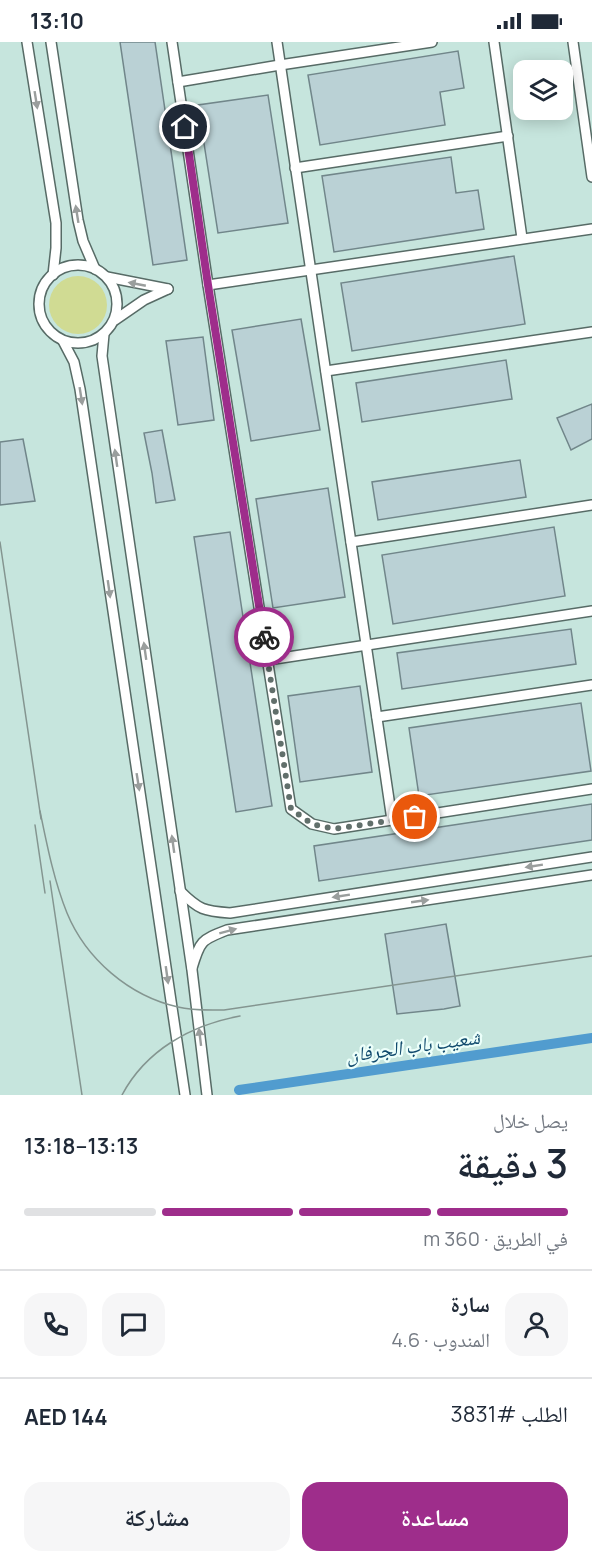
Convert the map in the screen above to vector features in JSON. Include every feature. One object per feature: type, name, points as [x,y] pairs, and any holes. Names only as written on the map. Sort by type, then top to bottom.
[{"type":"street","points":[[27,42],[56,223],[56,248],[52,275]]},
{"type":"street","points":[[51,42],[78,220],[83,241],[95,269]]},
{"type":"street","points":[[172,42],[291,809],[312,824],[334,829],[592,789]]},
{"type":"street","points":[[277,42],[392,820]]},
{"type":"street","points":[[178,82],[432,42]]},
{"type":"street","points":[[494,42],[522,238]]},
{"type":"street","points":[[573,42],[588,123],[592,177]]},
{"type":"street","points":[[295,168],[508,135]]},
{"type":"street","points":[[208,285],[592,229]]},
{"type":"street","points":[[107,277],[168,289],[144,300],[115,320],[104,334],[85,343],[74,344],[63,341],[53,335],[40,316],[40,294],[45,283],[62,268],[73,265],[95,269],[107,277],[114,286],[118,309],[115,320]]},
{"type":"street","points":[[326,371],[592,332]]},
{"type":"street","points":[[104,334],[102,356],[192,970],[207,1095]]},
{"type":"street","points":[[63,341],[74,362],[80,389],[185,1095]]},
{"type":"street","points":[[351,542],[592,505]]},
{"type":"street","points":[[268,660],[592,611]]},
{"type":"street","points":[[377,717],[592,685]]},
{"type":"street","points":[[179,890],[193,904],[209,911],[230,913],[592,857]]},
{"type":"street","points":[[192,970],[199,946],[211,936],[227,930],[592,875]]},
{"type":"shaded area","points":[[0,42],[592,42],[592,1095],[0,1095]]},
{"type":"green space","points":[[72,276],[84,276],[99,284],[107,299],[107,311],[99,326],[84,334],[72,334],[57,326],[49,311],[49,299],[57,284]]},
{"type":"building","points":[[120,42],[155,42],[187,260],[153,265]]},
{"type":"building","points":[[458,51],[464,88],[440,92],[445,125],[320,145],[308,75]]},
{"type":"building","points":[[268,95],[288,223],[218,233],[198,105]]},
{"type":"building","points":[[451,157],[456,193],[478,190],[484,229],[334,252],[322,176]]},
{"type":"building","points":[[514,256],[525,324],[352,351],[341,283]]},
{"type":"building","points":[[301,319],[320,430],[251,441],[232,330]]},
{"type":"building","points":[[203,337],[214,420],[178,425],[166,341]]},
{"type":"building","points":[[506,360],[512,399],[362,422],[356,383]]},
{"type":"building","points":[[592,404],[592,439],[571,450],[557,418]]},
{"type":"building","points":[[162,430],[175,500],[156,503],[144,433]]},
{"type":"building","points":[[23,439],[35,501],[0,505],[0,442]]},
{"type":"building","points":[[520,460],[526,497],[378,520],[372,482]]},
{"type":"building","points":[[328,488],[345,597],[273,608],[256,499]]},
{"type":"building","points":[[554,527],[565,596],[393,624],[382,555]]},
{"type":"building","points":[[230,532],[272,806],[236,812],[194,537]]},
{"type":"building","points":[[571,629],[576,664],[402,689],[397,653]]},
{"type":"building","points":[[360,686],[372,772],[300,782],[288,696]]},
{"type":"building","points":[[581,703],[591,771],[419,796],[409,728]]},
{"type":"building","points":[[592,804],[592,840],[319,881],[314,846]]},
{"type":"building","points":[[446,924],[460,1006],[397,1014],[385,934]]},
{"type":"waterway","name":"شعيب باب الجرفان","points":[[239,1090],[592,1038]]},
{"type":"tram line","points":[[0,542],[41,819]]},
{"type":"tram line","points":[[40,811],[62,901],[85,946],[126,985],[160,1002],[178,1007],[195,1010],[224,1010],[592,956]]},
{"type":"tram line","points":[[35,825],[45,893]]},
{"type":"tram line","points":[[50,881],[82,1095]]},
{"type":"tram line","points":[[122,1095],[144,1065],[172,1042],[204,1026],[240,1016]]},
{"type":"way so far","points":[[264,637],[291,809],[312,824],[334,829],[415,817]]},
{"type":"route","points":[[185,127],[264,637]]}]
